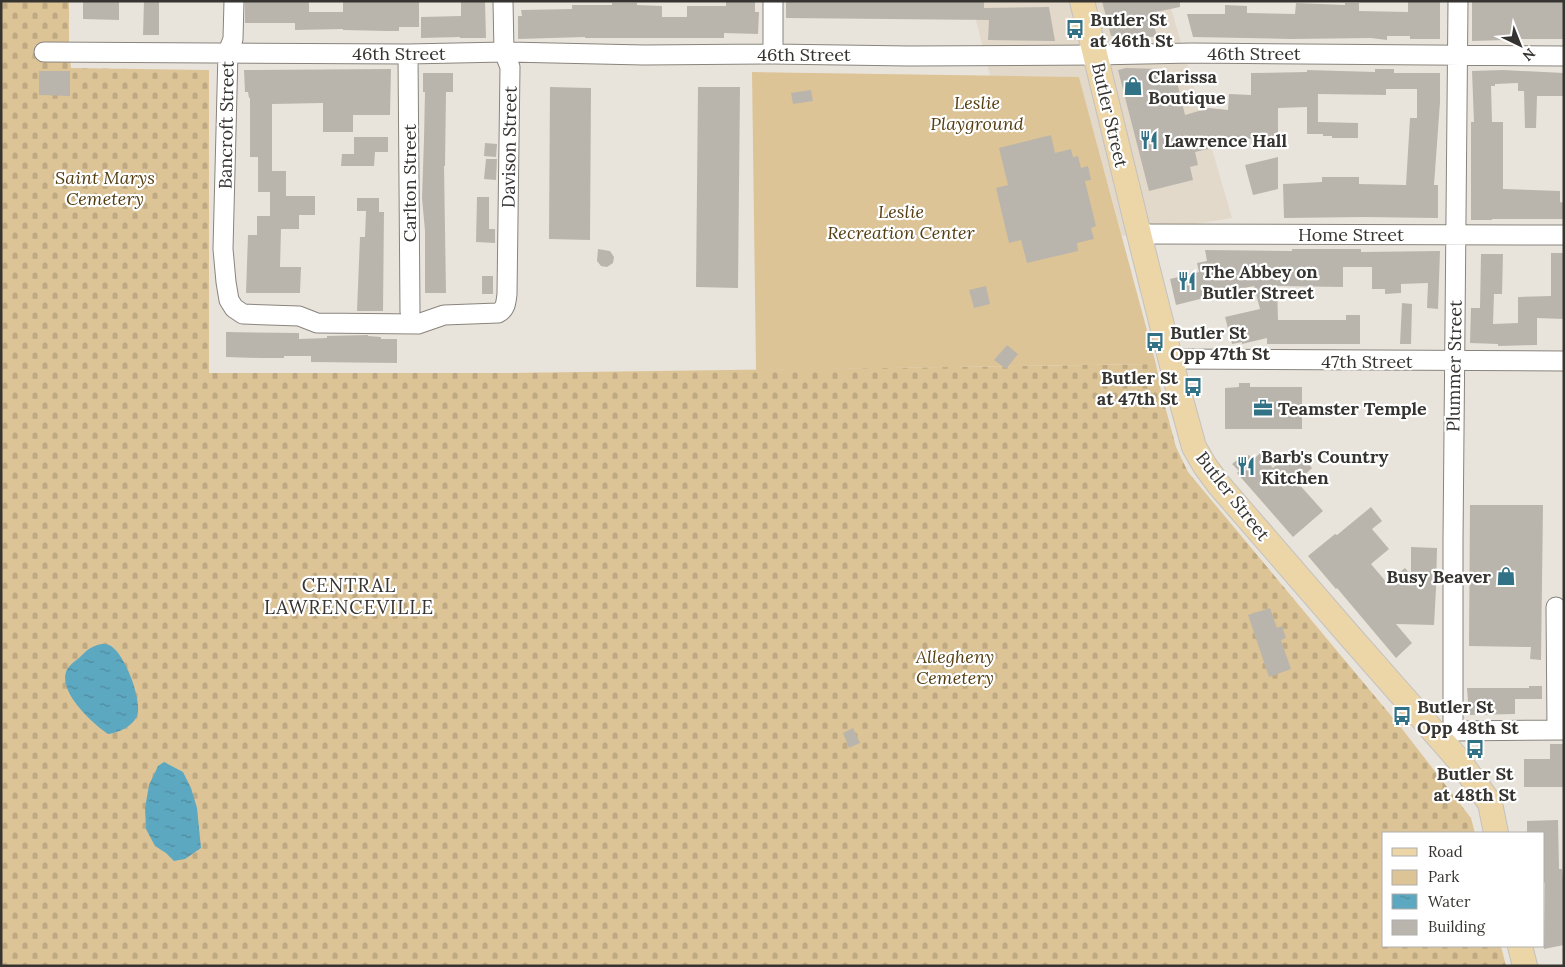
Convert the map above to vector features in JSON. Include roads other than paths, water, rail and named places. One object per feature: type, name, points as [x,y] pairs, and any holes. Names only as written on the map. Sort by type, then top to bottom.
[{"type":"main road","name":"Butler Street","points":[[1082,1],[1138,234],[1194,447],[1205,466],[1348,634],[1447,735],[1457,758],[1490,803],[1496,832]]},
{"type":"main road","points":[[1520,947],[1525,966]]},
{"type":"street","name":"Bancroft Street","points":[[234,1],[233,39],[228,52],[223,249],[229,300],[234,308],[243,314],[299,316],[317,323],[418,324],[444,315],[498,312],[505,306],[507,294]]},
{"type":"street","name":"Davison Street","points":[[503,1],[504,52],[510,67],[507,294]]},
{"type":"street","points":[[773,54],[774,1]]},
{"type":"street","name":"Plummer Street","points":[[1447,735],[1458,1]]},
{"type":"street","name":"46th Street","points":[[44,52],[408,54],[504,52],[644,55],[909,56],[1192,53],[1564,56]]},
{"type":"street","name":"Carlton Street","points":[[408,54],[410,312]]},
{"type":"street","name":"Home Street","points":[[1138,234],[1564,235]]},
{"type":"street","name":"47th Street","points":[[1171,359],[1564,361]]},
{"type":"street","points":[[1447,735],[1560,730],[1556,607]]},
{"type":"water","points":[[102,644],[115,649],[126,666],[135,689],[138,709],[135,720],[128,726],[120,731],[108,734],[86,716],[72,698],[65,680],[66,672],[71,664],[89,649]]},
{"type":"water","points":[[164,762],[183,772],[191,788],[197,808],[201,848],[185,859],[174,861],[155,846],[146,829],[145,808],[149,785],[158,766]]},
{"type":"place","name":"Butler St at 46th St","points":[[1075,29]]},
{"type":"place","name":"Clarissa Boutique","points":[[1133,86]]},
{"type":"place","name":"Lawrence Hall","points":[[1149,140]]},
{"type":"place","name":"The Abbey on Butler Street","points":[[1187,281]]},
{"type":"place","name":"Butler St Opp 47th St","points":[[1155,342]]},
{"type":"place","name":"Butler St at 47th St","points":[[1193,387]]},
{"type":"place","name":"Teamster Temple","points":[[1263,408]]},
{"type":"place","name":"Barb's Country Kitchen","points":[[1246,466]]},
{"type":"place","name":"Busy Beaver","points":[[1506,576]]},
{"type":"place","name":"Butler St Opp 48th St","points":[[1402,716]]},
{"type":"place","name":"Butler St at 48th St","points":[[1475,749]]},
{"type":"district","name":"CENTRAL LAWRENCEVILLE","points":[[349,596]]},
{"type":"park label","name":"Leslie Playground","points":[[977,112]]},
{"type":"park label","name":"Saint Marys Cemetery","points":[[105,187]]},
{"type":"park label","name":"Leslie Recreation Center","points":[[901,221]]},
{"type":"park label","name":"Allegheny Cemetery","points":[[955,666]]}]
